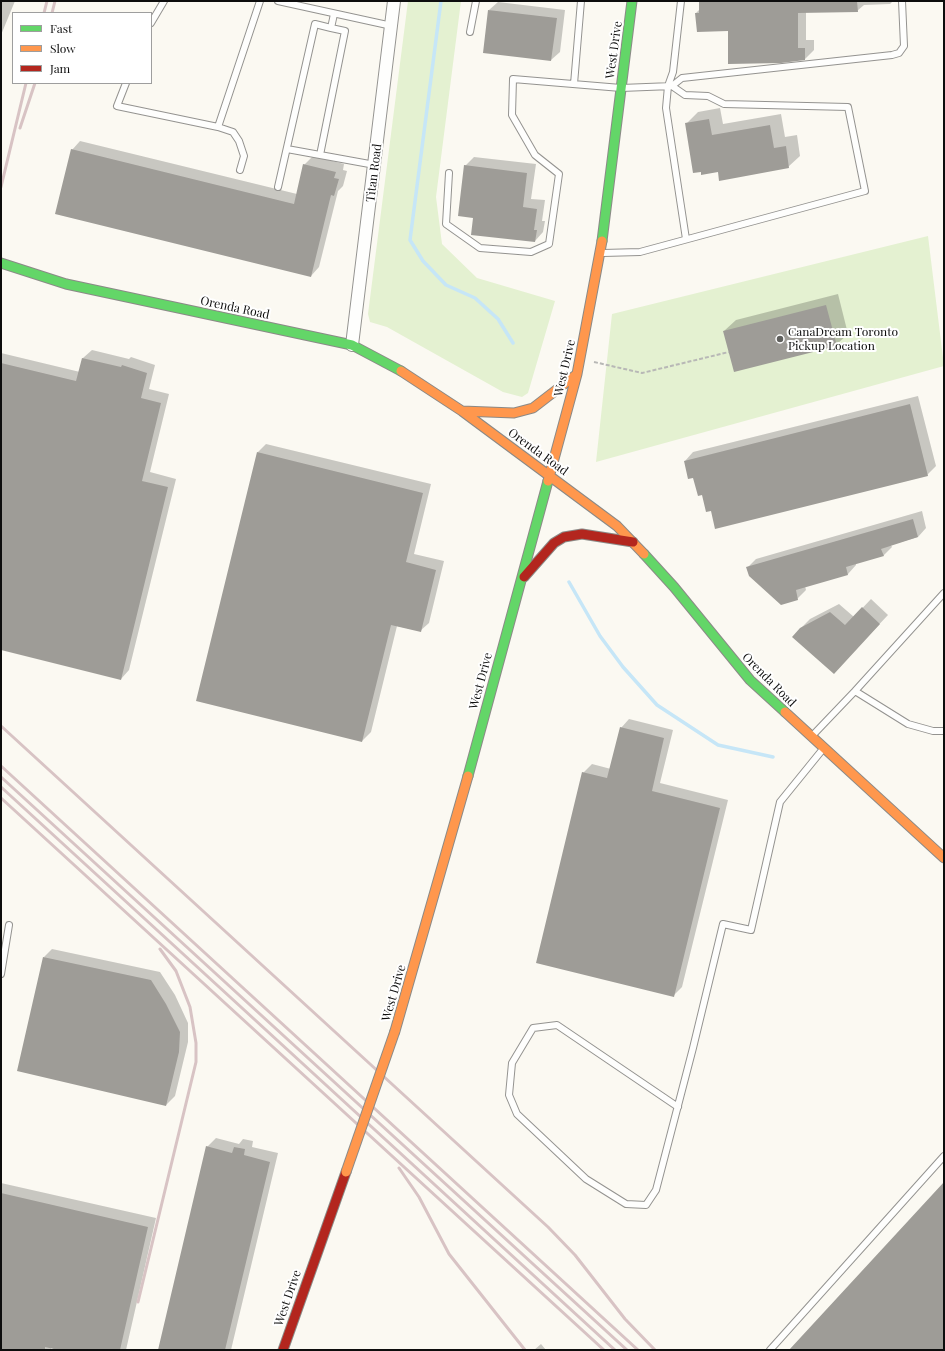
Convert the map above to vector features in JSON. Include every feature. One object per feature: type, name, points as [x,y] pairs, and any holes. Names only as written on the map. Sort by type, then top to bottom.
[{"type":"street","name":"Titan Road","points":[[352,345],[394,1]]},
{"type":"street","name":"West Drive","points":[[283,1350],[395,1031],[458,815],[577,374],[601,253],[612,178],[620,88],[632,1]]},
{"type":"street","name":"Orenda Road","points":[[1,263],[73,286],[352,345],[408,375],[462,411],[617,526],[633,542],[750,680],[823,749],[944,858]]},
{"type":"street","points":[[462,411],[514,413],[533,408],[577,374]]},
{"type":"street","points":[[521,580],[554,543],[564,537],[582,534],[633,542]]},
{"type":"lane","points":[[152,21],[164,1]]},
{"type":"lane","points":[[218,127],[260,1]]},
{"type":"lane","points":[[278,1],[392,26]]},
{"type":"lane","points":[[470,32],[476,1]]},
{"type":"lane","points":[[574,84],[581,1]]},
{"type":"lane","points":[[680,1],[672,72],[666,108],[686,239]]},
{"type":"lane","points":[[449,173],[446,224],[480,248],[531,252],[549,244],[559,174],[535,154],[512,115],[513,79],[620,88],[670,86],[682,78],[892,55],[899,53],[904,46],[902,1]]},
{"type":"lane","points":[[330,28],[334,14]]},
{"type":"lane","points":[[278,187],[315,24],[345,31],[320,155]]},
{"type":"lane","points":[[126,84],[117,106],[218,127],[233,132],[239,141],[244,156],[240,170]]},
{"type":"lane","points":[[601,253],[640,252],[865,191],[848,108],[724,104],[708,96],[685,95],[670,86]]},
{"type":"lane","points":[[287,149],[375,165]]},
{"type":"lane","points":[[811,737],[944,593]]},
{"type":"lane","points":[[855,691],[908,724],[933,731],[944,730]]},
{"type":"lane","points":[[678,1107],[557,1025],[534,1028],[512,1063],[509,1095],[517,1114],[586,1179],[626,1204],[646,1205],[656,1190],[678,1107],[723,924],[751,930],[780,802],[823,749]]},
{"type":"lane","points":[[1,974],[9,925]]},
{"type":"lane","points":[[770,1350],[944,1156]]},
{"type":"path","points":[[580,357],[599,364],[642,374],[729,352]]},
{"type":"green space","points":[[408,1],[461,1],[436,197],[442,244],[477,278],[555,301],[528,393],[522,397],[503,392],[387,327],[370,322],[368,314]]},
{"type":"green space","points":[[928,236],[944,366],[596,462],[612,314]]},
{"type":"building","points":[[699,1],[857,1],[858,12],[798,13],[798,48],[805,48],[805,60],[781,63],[728,64],[728,31],[697,32],[695,13],[699,13]]},
{"type":"building","points":[[488,10],[557,18],[551,61],[483,53]]},
{"type":"building","points":[[709,119],[712,135],[770,125],[774,148],[786,146],[789,168],[719,181],[718,172],[701,175],[701,172],[693,173],[685,123]]},
{"type":"building","points":[[71,149],[294,204],[303,164],[336,172],[334,178],[339,179],[334,196],[331,195],[311,277],[55,214]]},
{"type":"building","points":[[464,165],[527,173],[523,207],[537,209],[534,230],[537,230],[535,242],[471,235],[473,218],[458,216]]},
{"type":"building","name":"CanaDream Toronto Pickup Location","points":[[826,305],[837,346],[734,372],[723,331]]},
{"type":"building","points":[[82,358],[121,367],[122,365],[147,373],[141,398],[161,403],[142,481],[168,487],[121,680],[1,650],[1,363],[76,381]]},
{"type":"building","points":[[910,404],[928,476],[715,529],[711,511],[706,512],[702,495],[698,496],[693,478],[688,479],[684,461]]},
{"type":"building","points":[[257,452],[423,493],[406,562],[436,570],[421,632],[391,625],[362,742],[196,701]]},
{"type":"building","points":[[913,519],[918,537],[881,549],[884,556],[846,567],[848,575],[796,590],[798,600],[781,605],[749,576],[746,567]]},
{"type":"building","points":[[862,607],[880,624],[834,674],[792,637],[800,628],[830,612],[845,625]]},
{"type":"building","points":[[620,727],[664,738],[652,791],[720,808],[674,997],[536,963],[582,772],[607,778]]},
{"type":"building","points":[[43,957],[151,980],[166,1004],[180,1032],[179,1052],[166,1106],[17,1071]]},
{"type":"building","points":[[206,1146],[232,1153],[234,1147],[245,1149],[244,1155],[270,1162],[225,1350],[158,1350]]},
{"type":"building","points":[[944,1182],[944,1350],[789,1350]]},
{"type":"building","points":[[1,1193],[148,1227],[120,1350],[58,1350],[45,1347],[45,1350],[1,1350]]},
{"type":"waterway","points":[[441,1],[410,240],[423,261],[446,285],[475,298],[498,319],[513,343]]},
{"type":"waterway","points":[[569,582],[600,636],[623,667],[657,705],[718,745],[773,757]]},
{"type":"railway","points":[[44,12],[47,1]]},
{"type":"railway","points":[[52,12],[55,1]]},
{"type":"railway","points":[[1,187],[26,84]]},
{"type":"railway","points":[[20,128],[35,84]]},
{"type":"railway","points":[[1,726],[548,1227],[575,1255],[625,1319],[655,1350]]},
{"type":"railway","points":[[1,766],[638,1350]]},
{"type":"railway","points":[[1,777],[627,1350]]},
{"type":"railway","points":[[1,787],[615,1350]]},
{"type":"railway","points":[[1,798],[604,1350]]},
{"type":"railway","points":[[138,1302],[196,1062],[196,1043],[190,1007],[176,971],[160,949]]},
{"type":"railway","points":[[399,1168],[419,1197],[449,1254],[525,1350]]},
{"type":"traffic: fast","points":[[602,241],[632,1]]},
{"type":"traffic: fast","points":[[1,263],[66,284],[352,345],[401,371]]},
{"type":"traffic: fast","points":[[468,776],[548,481]]},
{"type":"traffic: fast","points":[[644,554],[674,587],[750,680],[785,712]]},
{"type":"traffic: slow","points":[[548,481],[577,374],[602,241]]},
{"type":"traffic: slow","points":[[401,371],[462,411],[617,526],[644,554]]},
{"type":"traffic: slow","points":[[462,411],[514,413],[533,408],[577,374]]},
{"type":"traffic: slow","points":[[785,712],[944,858]]},
{"type":"traffic: slow","points":[[395,1031],[468,776]]},
{"type":"traffic: slow","points":[[346,1172],[395,1031]]},
{"type":"traffic: jam","points":[[524,577],[554,543],[564,537],[582,534],[633,542]]},
{"type":"traffic: jam","points":[[283,1350],[346,1172]]},
{"type":"place","name":"CanaDream Toronto Pickup Location","points":[[780,339]]}]
